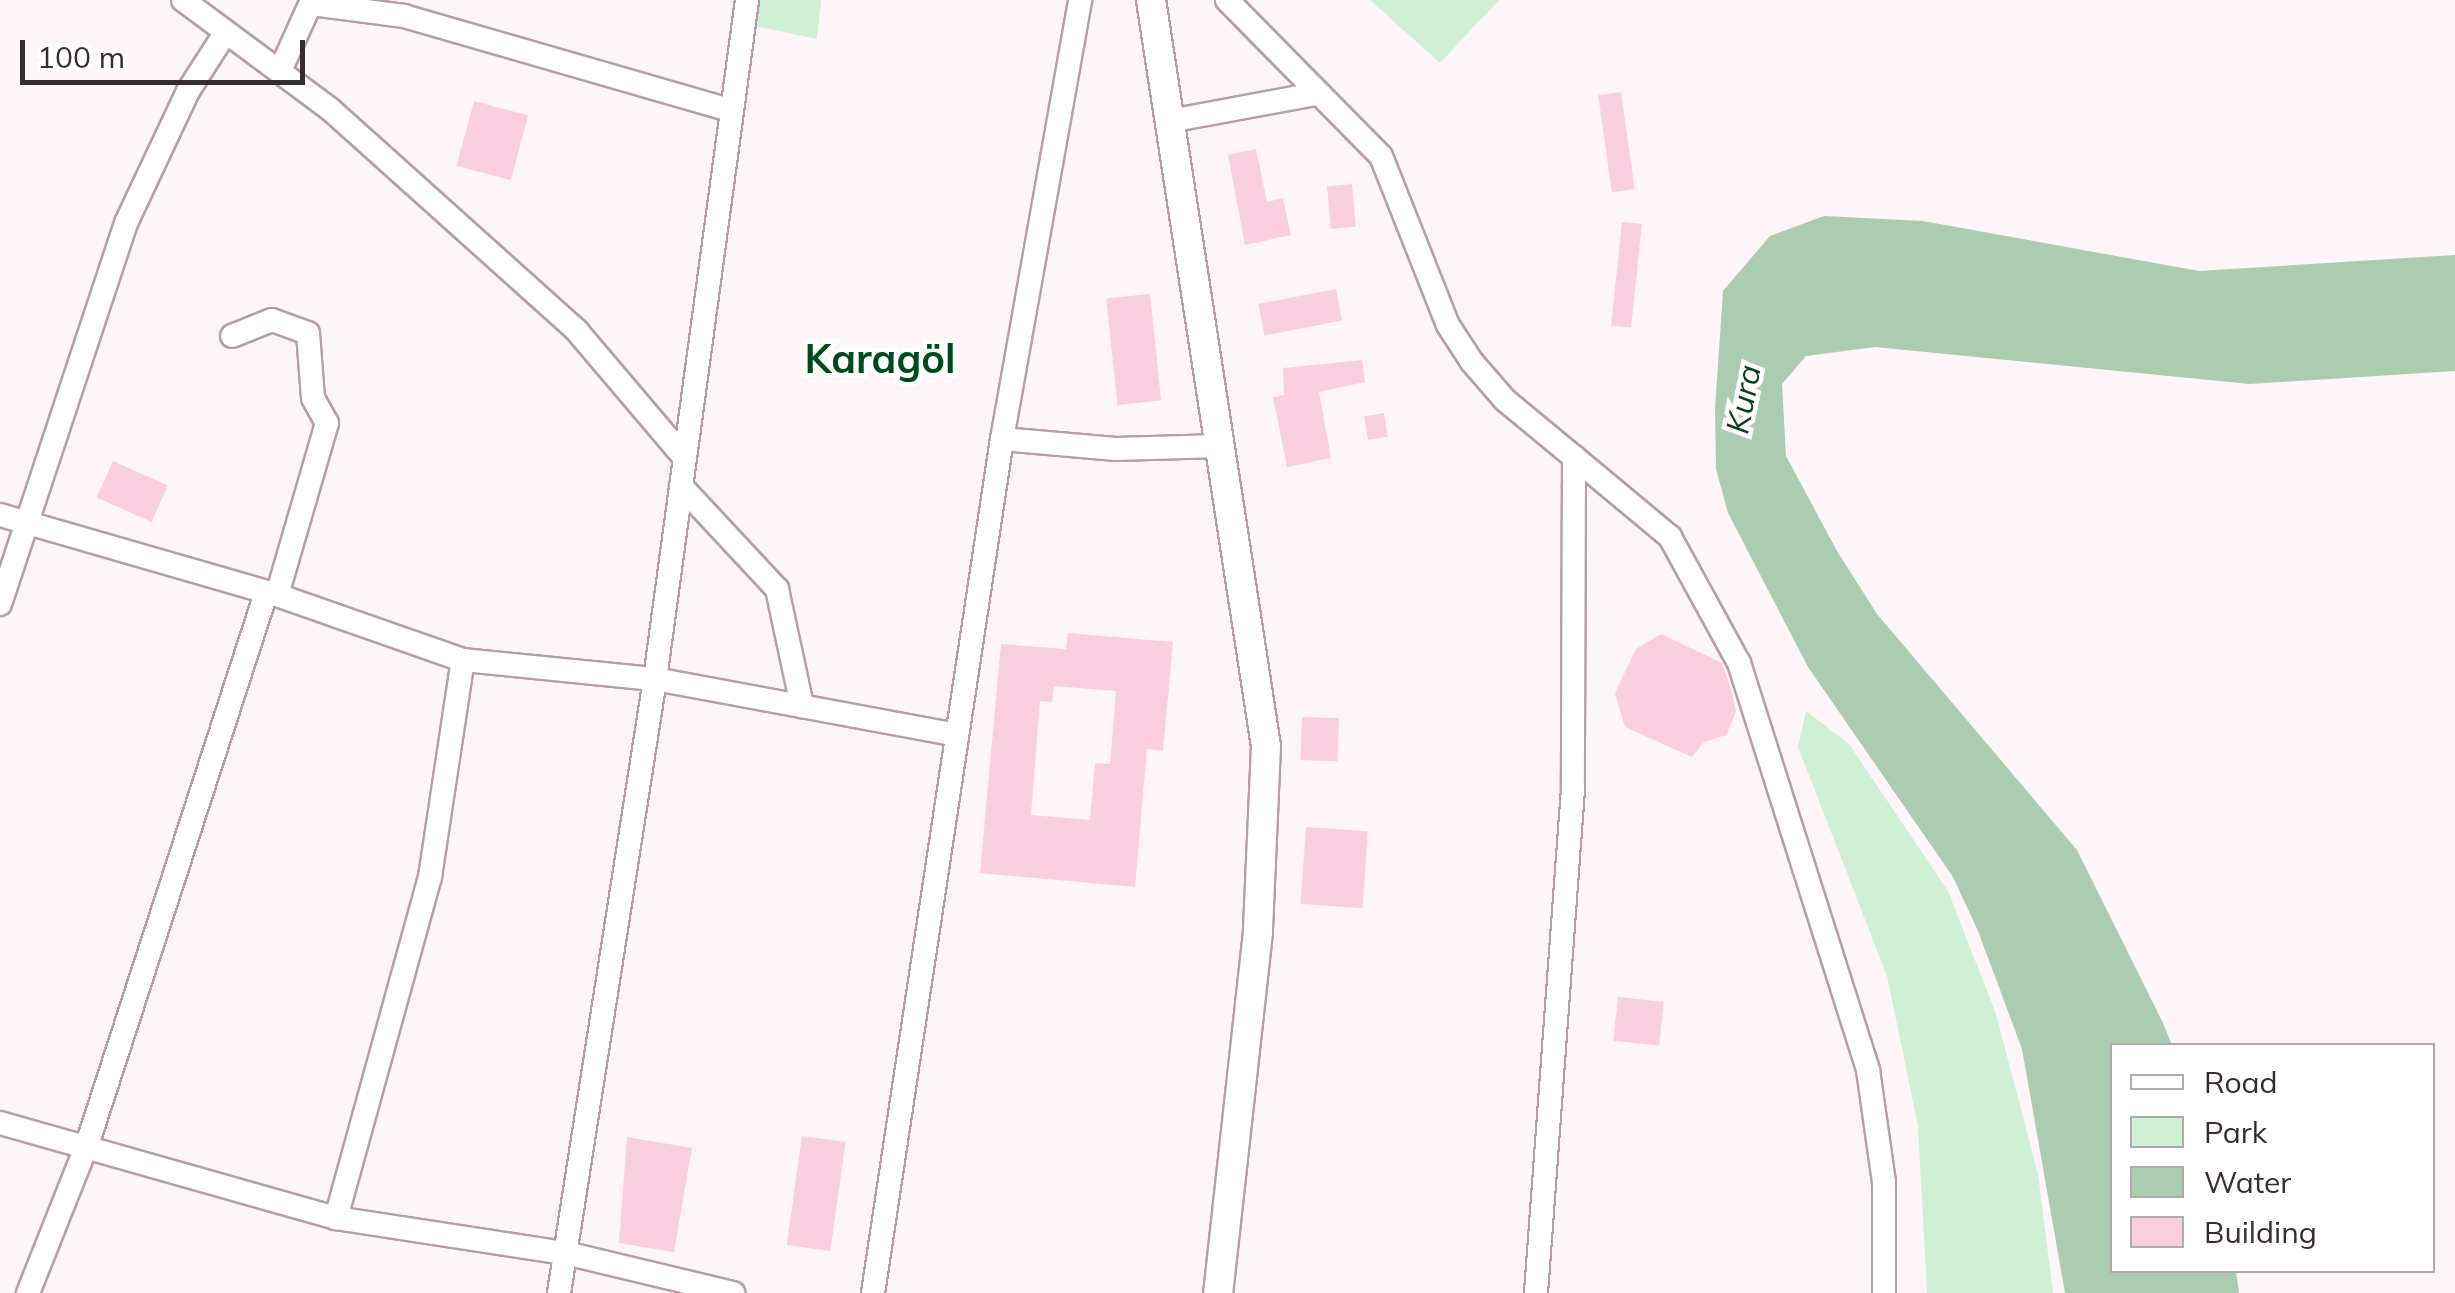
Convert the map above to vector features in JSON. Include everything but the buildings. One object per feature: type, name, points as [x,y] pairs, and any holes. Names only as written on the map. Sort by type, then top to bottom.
[{"type":"main road","points":[[1151,0],[1175,120],[1266,764],[1258,932],[1218,1293]]},
{"type":"street","points":[[183,0],[224,35],[280,72],[577,331],[684,458]]},
{"type":"street","points":[[559,1293],[570,1254],[654,679],[726,109],[746,0]]},
{"type":"street","points":[[873,1293],[1002,439],[1080,0]]},
{"type":"street","points":[[1228,0],[1315,94],[1381,156],[1448,324],[1472,362],[1505,400],[1670,538],[1739,663],[1868,1070],[1884,1182],[1884,1293]]},
{"type":"street","points":[[280,72],[312,2],[404,16],[726,109]]},
{"type":"street","points":[[0,604],[126,223],[188,91],[224,35]]},
{"type":"street","points":[[1175,120],[1315,94]]},
{"type":"street","points":[[28,1293],[87,1145],[327,434],[311,387],[312,338],[276,320],[232,336]]},
{"type":"street","points":[[1002,439],[1116,449],[1220,446]]},
{"type":"street","points":[[1536,1293],[1573,788],[1574,456]]},
{"type":"street","points":[[681,486],[777,589],[802,706]]},
{"type":"street","points":[[0,516],[271,594],[463,660],[654,679],[956,735]]},
{"type":"street","points":[[336,1218],[430,876],[463,660]]},
{"type":"street","points":[[0,1123],[336,1218],[570,1254],[734,1293]]},
{"type":"green space","points":[[758,0],[821,0],[817,39],[755,26]]},
{"type":"green space","points":[[1370,0],[1499,0],[1440,63]]},
{"type":"green space","points":[[1806,711],[1849,744],[1948,891],[1996,1014],[2038,1174],[2053,1293],[1927,1293],[1918,1126],[1887,976],[1798,747]]},
{"type":"water","name":"Kura","points":[[1824,216],[1923,221],[2199,271],[2455,255],[2455,371],[2250,384],[1875,347],[1806,356],[1782,384],[1786,456],[1837,551],[1877,614],[2077,850],[2171,1043],[2110,1043],[2110,1273],[2236,1273],[2239,1293],[2065,1293],[2022,1049],[1978,931],[1953,877],[1808,667],[1728,513],[1716,469],[1715,408],[1723,291],[1770,236]]},
{"type":"district","name":"Karagöl","points":[[880,358]]}]
